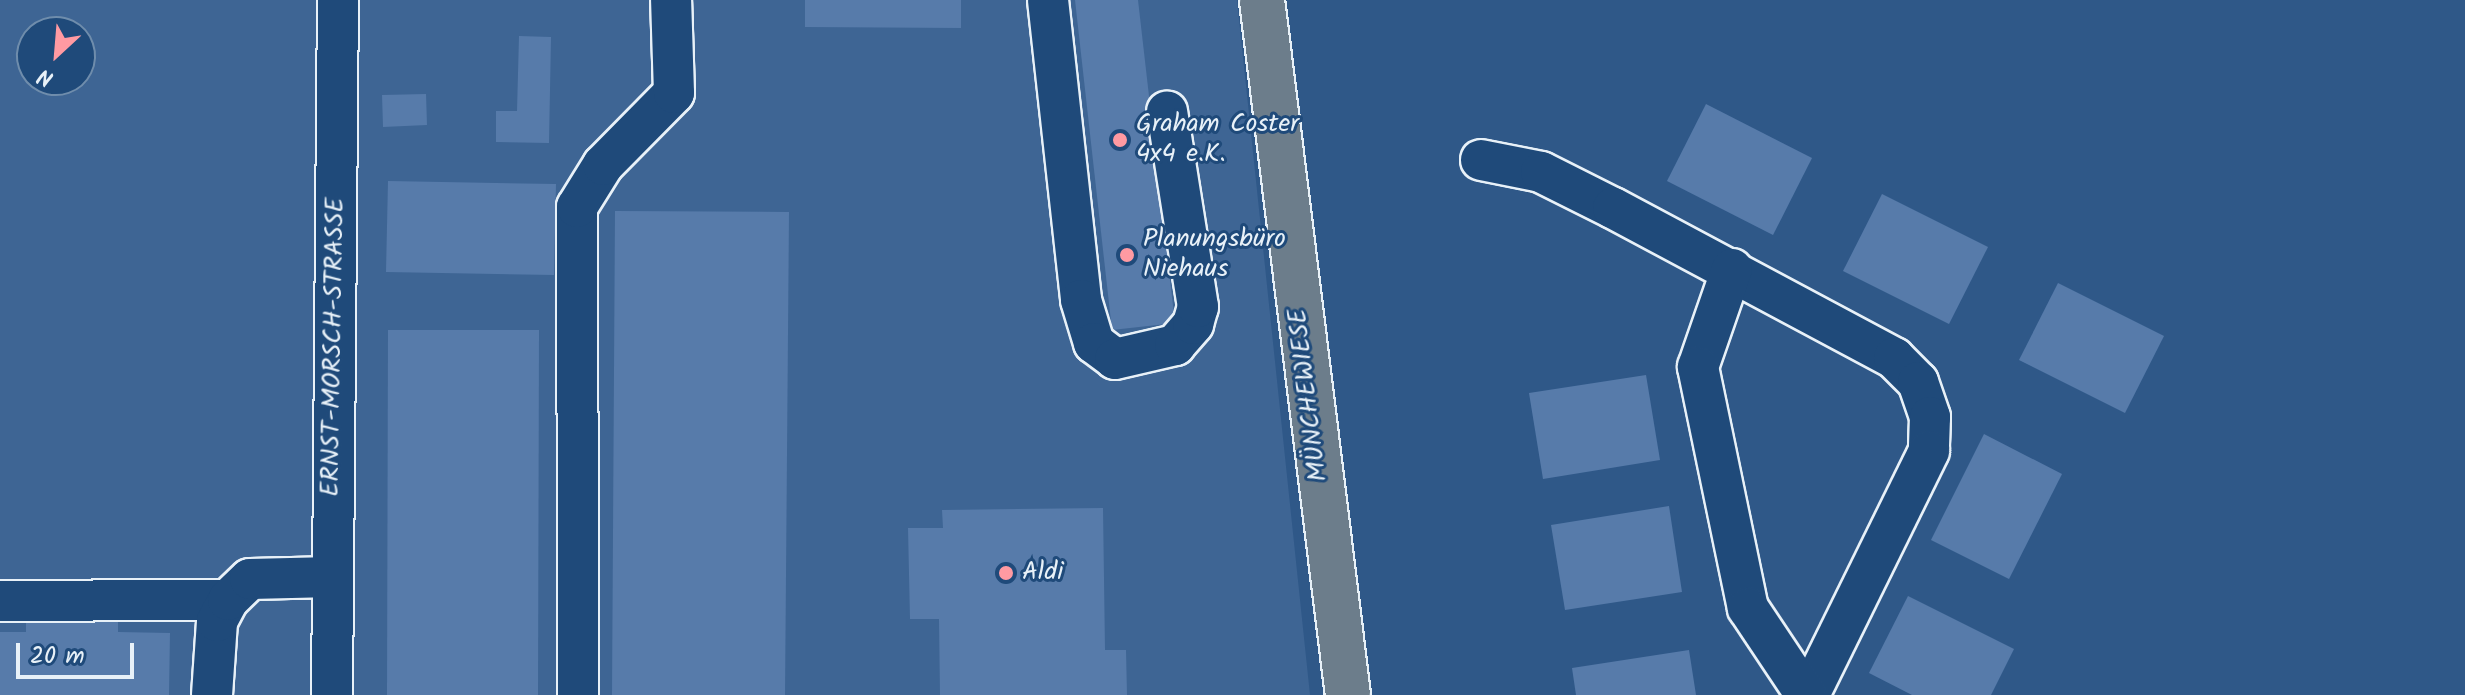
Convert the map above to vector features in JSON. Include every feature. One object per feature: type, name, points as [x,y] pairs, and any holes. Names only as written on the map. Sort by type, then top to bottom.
[{"type":"main road","name":"MÜNCHEWIESE","points":[[1262,0],[1348,695]]},
{"type":"street","name":"ERNST-MORSCH-STRASSE","points":[[332,695],[338,0]]},
{"type":"street","points":[[578,695],[577,207],[603,165],[674,93],[671,0]]},
{"type":"street","points":[[1048,0],[1081,300],[1094,343],[1115,359],[1175,345],[1193,324],[1198,307],[1167,111]]},
{"type":"street","points":[[1481,160],[1541,172],[1732,269],[1894,358],[1918,382],[1930,417],[1929,451],[1808,695],[1748,608],[1698,367],[1732,269]]},
{"type":"street","points":[[212,695],[217,621],[228,600],[250,579],[332,577]]},
{"type":"street","points":[[0,601],[228,600]]},
{"type":"shaded area","points":[[0,0],[1237,0],[1310,695],[0,695]]},
{"type":"building","points":[[805,0],[961,0],[961,28],[805,27]]},
{"type":"building","points":[[1075,0],[1138,0],[1175,323],[1112,330]]},
{"type":"building","points":[[519,36],[551,37],[549,143],[496,142],[496,111],[517,111]]},
{"type":"building","points":[[426,94],[427,125],[383,127],[382,95]]},
{"type":"building","points":[[1706,104],[1812,158],[1773,235],[1667,181]]},
{"type":"building","points":[[388,181],[556,184],[554,275],[386,272]]},
{"type":"building","points":[[1882,194],[1988,247],[1949,324],[1843,271]]},
{"type":"building","points":[[615,211],[789,212],[785,695],[612,695]]},
{"type":"building","points":[[2058,283],[2164,336],[2125,413],[2019,360]]},
{"type":"building","points":[[388,330],[539,330],[538,695],[387,695]]},
{"type":"building","points":[[1646,375],[1660,460],[1543,479],[1529,393]]},
{"type":"building","points":[[1984,434],[2062,474],[2009,579],[1931,540]]},
{"type":"building","points":[[1669,506],[1682,592],[1565,610],[1551,525]]},
{"type":"building","name":"Aldi","points":[[1103,508],[1105,650],[1126,650],[1127,695],[940,695],[939,619],[910,619],[908,528],[943,528],[942,510]]},
{"type":"building","points":[[1908,596],[2014,649],[1991,695],[1912,695],[1869,673]]},
{"type":"building","points":[[26,616],[118,618],[118,632],[170,633],[169,695],[0,695],[0,632],[26,632]]},
{"type":"building","points":[[1689,650],[1696,695],[1576,695],[1572,668]]},
{"type":"place","name":"Graham Coster 4x4 e.K.","points":[[1120,140]]},
{"type":"place","name":"Planungsbüro Niehaus","points":[[1127,255]]},
{"type":"place","name":"Aldi","points":[[1006,573]]}]
